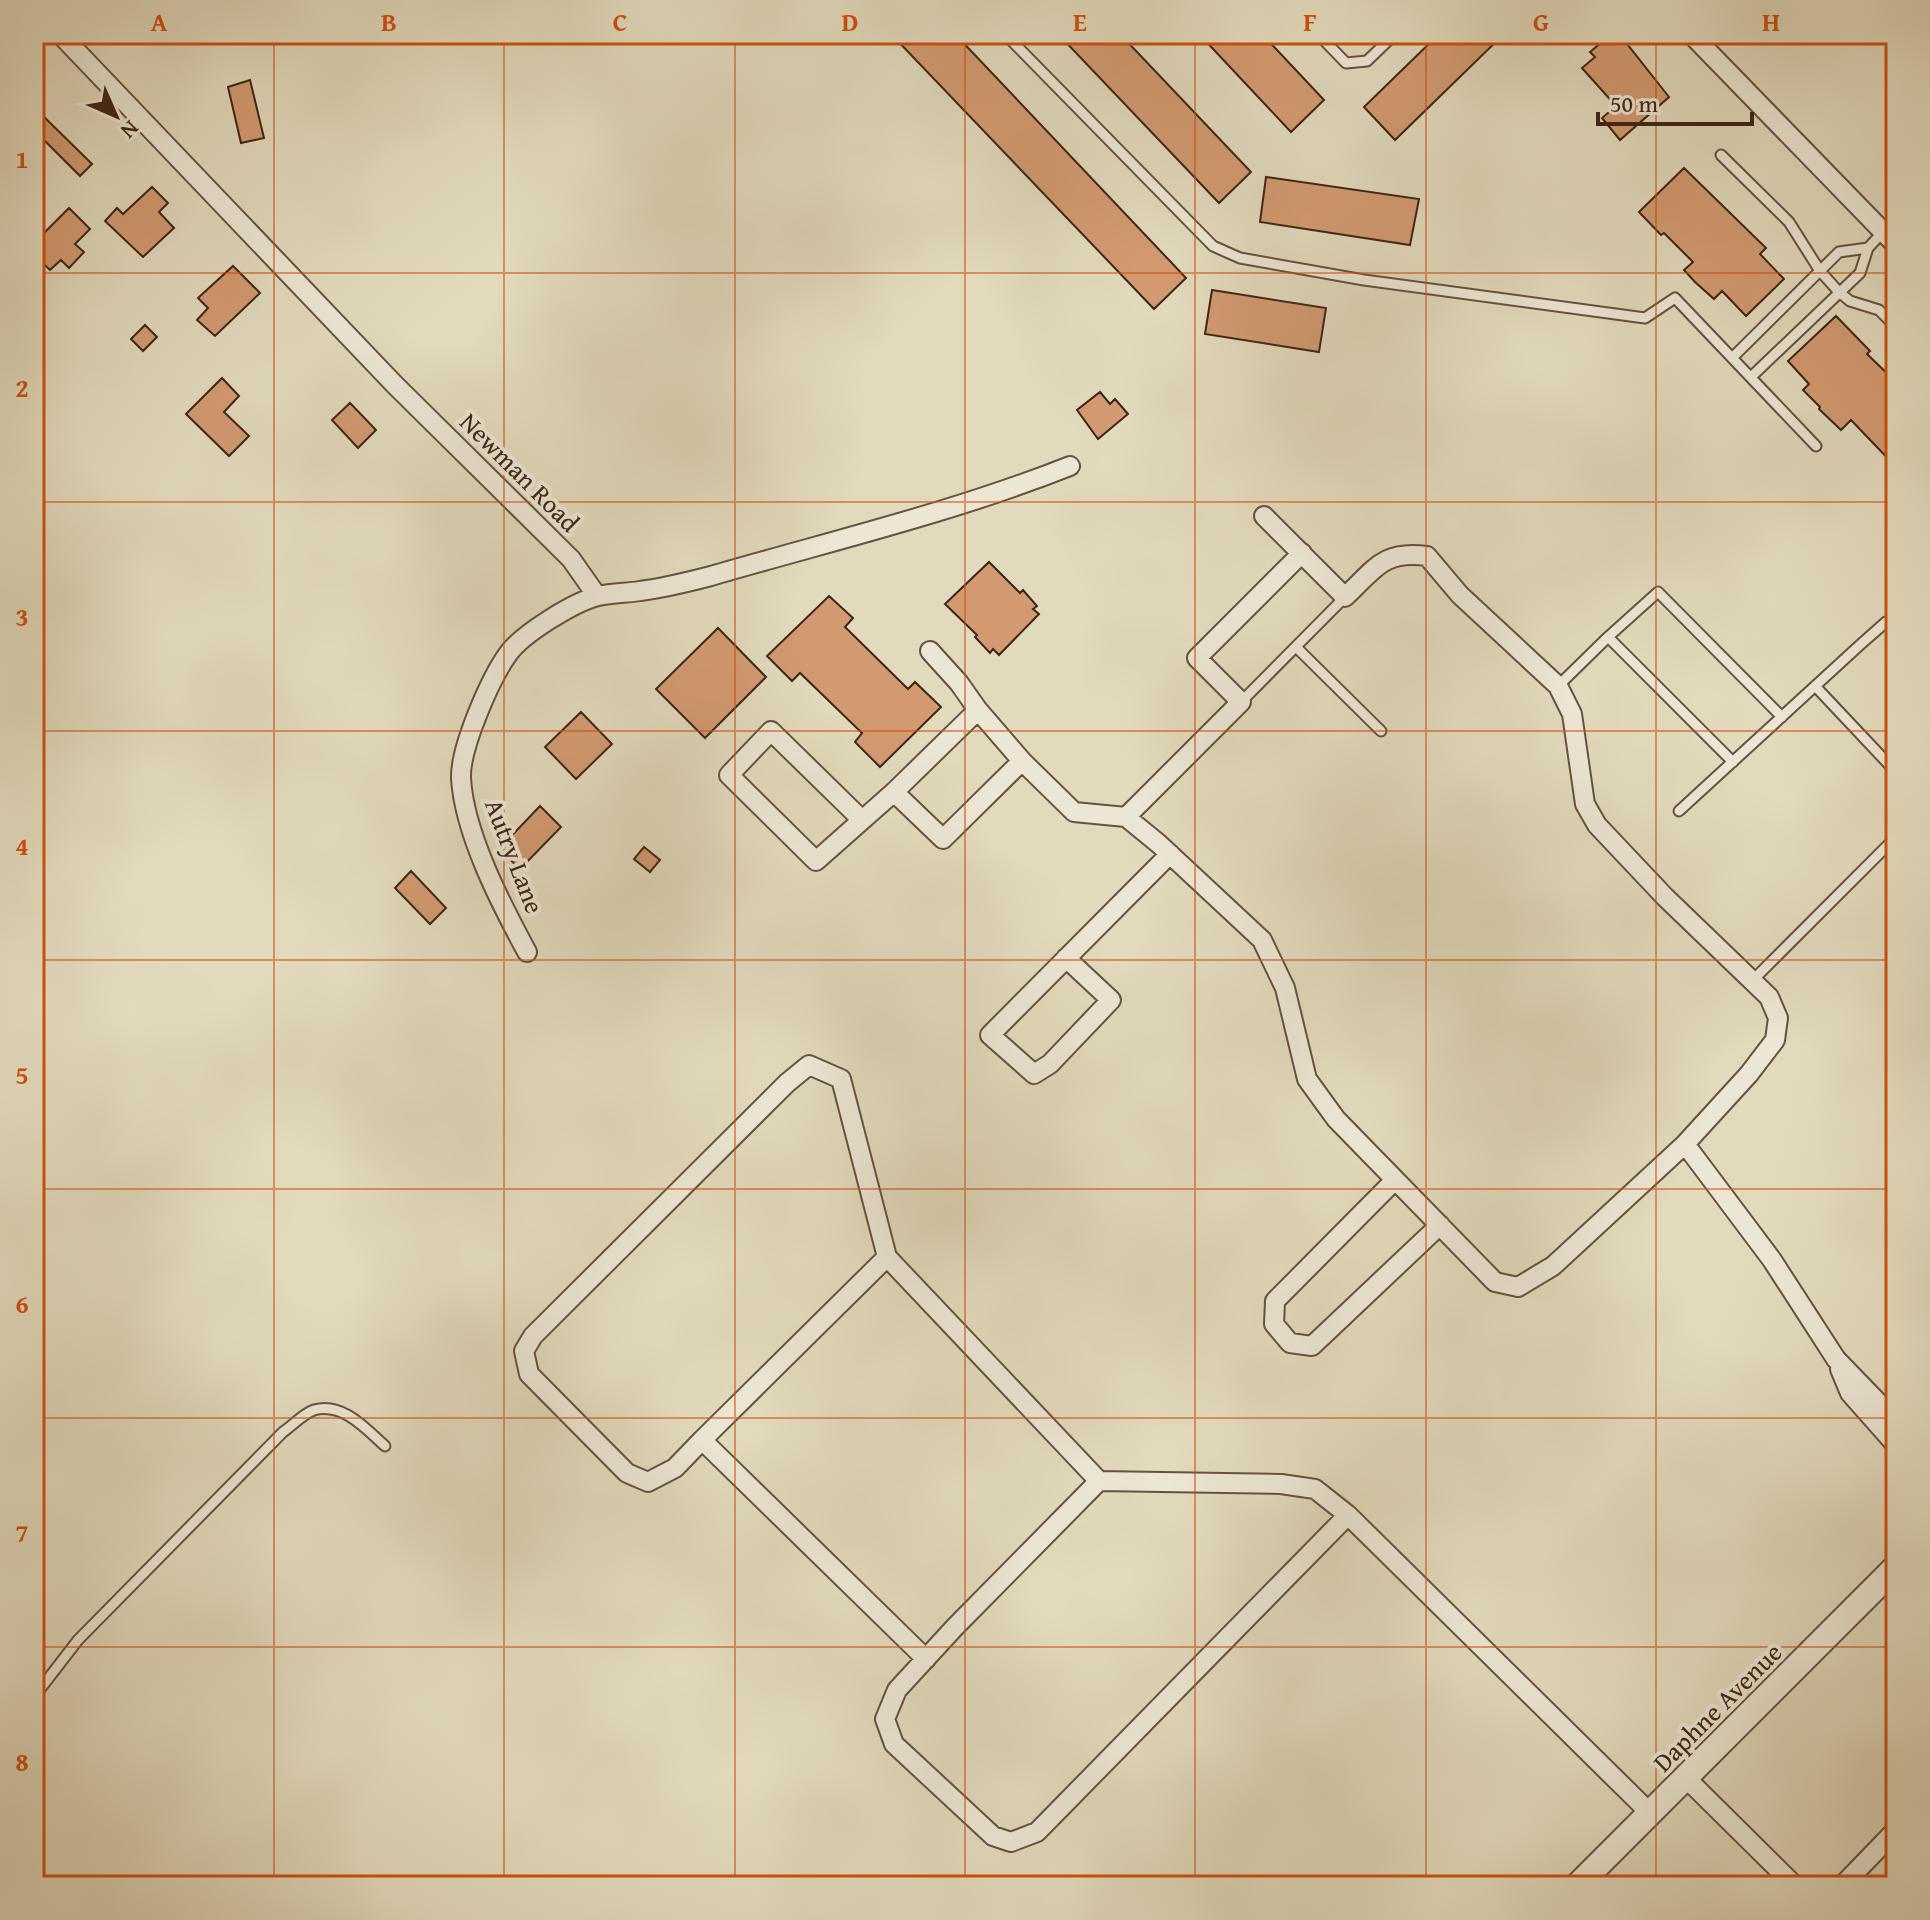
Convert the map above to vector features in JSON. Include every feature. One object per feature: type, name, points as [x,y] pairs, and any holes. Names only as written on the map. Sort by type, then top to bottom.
[{"type":"street","name":"Newman Road","points":[[60,34],[395,385],[571,559],[597,596]]},
{"type":"street","points":[[1691,34],[1890,238]]},
{"type":"street","points":[[597,596],[686,583],[1008,490],[1070,466]]},
{"type":"street","points":[[930,651],[1022,761],[1074,812],[1126,817],[1262,940],[1285,988],[1307,1079],[1336,1119],[1495,1282],[1518,1287],[1553,1266],[1685,1144],[1749,1074],[1775,1040],[1778,1018],[1769,997],[1665,897],[1597,825],[1585,804],[1572,714],[1558,686],[1460,595],[1427,556],[1403,553],[1383,561],[1345,597],[1264,516]]},
{"type":"street","points":[[1126,817],[1241,702],[1197,658],[1302,553]]},
{"type":"street","name":"Autry Lane","points":[[527,952],[505,910],[468,821],[461,775],[470,732],[507,655],[539,626],[597,596]]},
{"type":"street","points":[[862,820],[771,731],[729,775],[816,861],[894,792],[978,710]]},
{"type":"street","points":[[894,792],[943,839],[1022,761]]},
{"type":"street","points":[[1066,958],[1111,1000],[1050,1064],[1034,1074],[990,1035],[1066,958],[1170,854]]},
{"type":"street","points":[[887,1257],[675,1468],[648,1482],[627,1473],[529,1374],[524,1351],[533,1336],[787,1083],[809,1065],[841,1079],[887,1257],[1099,1481],[1281,1484],[1315,1489],[1348,1515],[1650,1813]]},
{"type":"street","points":[[1685,1144],[1772,1260],[1836,1359],[1850,1393],[1896,1445]]},
{"type":"street","points":[[1395,1180],[1275,1301],[1274,1324],[1290,1343],[1312,1346],[1440,1225]]},
{"type":"street","points":[[1836,1359],[1896,1421]]},
{"type":"street","points":[[702,1440],[926,1659]]},
{"type":"street","points":[[1099,1481],[897,1690],[885,1719],[894,1744],[993,1836],[1011,1842],[1037,1832],[1348,1515]]},
{"type":"street","name":"Daphne Avenue","points":[[1577,1886],[1896,1567]]},
{"type":"street","points":[[1686,1778],[1795,1886]]},
{"type":"street","points":[[1842,1886],[1896,1830]]},
{"type":"lane","points":[[1005,34],[1213,246],[1240,258],[1364,280],[1645,318],[1675,298],[1816,446]]},
{"type":"lane","points":[[1318,34],[1346,63],[1367,61],[1395,34]]},
{"type":"lane","points":[[1721,155],[1789,222],[1820,271],[1839,292],[1850,301],[1879,310],[1896,327]]},
{"type":"lane","points":[[1732,358],[1839,252],[1868,248],[1890,238]]},
{"type":"lane","points":[[1751,377],[1860,273],[1868,248]]},
{"type":"lane","points":[[1558,686],[1658,592],[1782,717]]},
{"type":"lane","points":[[1241,702],[1345,597]]},
{"type":"lane","points":[[1679,811],[1869,636],[1886,622],[1896,619]]},
{"type":"lane","points":[[1608,637],[1733,762]]},
{"type":"lane","points":[[1296,647],[1381,731]]},
{"type":"lane","points":[[1815,686],[1896,772]]},
{"type":"lane","points":[[1753,980],[1896,837]]},
{"type":"lane","points":[[34,1697],[88,1629],[283,1432],[313,1410],[335,1410],[353,1418],[385,1446]]},
{"type":"building","points":[[891,34],[955,34],[1186,278],[1154,309]]},
{"type":"building","points":[[1058,34],[1120,34],[1251,172],[1219,203]]},
{"type":"building","points":[[1199,34],[1262,34],[1324,100],[1291,132]]},
{"type":"building","points":[[1439,34],[1504,34],[1395,140],[1364,107]]},
{"type":"building","points":[[1611,34],[1640,34],[1628,45],[1669,97],[1620,140],[1602,118],[1616,106],[1582,68],[1595,57],[1590,52]]},
{"type":"building","points":[[250,80],[264,138],[241,143],[228,87]]},
{"type":"building","points":[[34,107],[92,164],[80,176],[34,130]]},
{"type":"building","points":[[1684,168],[1766,248],[1760,254],[1784,279],[1746,316],[1722,291],[1714,299],[1695,282],[1684,270],[1693,262],[1639,212]]},
{"type":"building","points":[[1266,177],[1419,199],[1410,245],[1260,222]]},
{"type":"building","points":[[152,187],[168,203],[159,212],[174,228],[143,257],[105,221],[117,208],[123,214]]},
{"type":"building","points":[[69,208],[90,229],[75,244],[84,252],[69,268],[61,260],[50,270],[34,255],[34,243]]},
{"type":"building","points":[[233,266],[260,293],[215,336],[197,320],[208,308],[198,298]]},
{"type":"building","points":[[1212,290],[1326,308],[1319,352],[1205,334]]},
{"type":"building","points":[[1836,316],[1870,351],[1867,354],[1896,382],[1896,467],[1851,420],[1841,430],[1819,409],[1803,390],[1809,384],[1788,361]]},
{"type":"building","points":[[145,325],[157,337],[143,351],[131,339]]},
{"type":"building","points":[[222,378],[239,396],[224,412],[249,436],[229,456],[186,414]]},
{"type":"building","points":[[1100,392],[1110,404],[1115,399],[1128,414],[1098,439],[1077,410]]},
{"type":"building","points":[[350,403],[376,430],[358,448],[332,420]]},
{"type":"building","points":[[989,562],[1020,593],[1023,590],[1037,606],[1033,609],[1039,614],[999,655],[993,649],[990,653],[975,637],[977,635],[945,604]]},
{"type":"building","points":[[829,596],[853,618],[845,627],[908,689],[915,682],[941,707],[880,767],[855,742],[862,733],[800,673],[792,681],[767,656]]},
{"type":"building","points":[[718,628],[766,677],[705,738],[656,689]]},
{"type":"building","points":[[581,712],[612,744],[576,779],[545,747]]},
{"type":"building","points":[[540,806],[561,827],[520,869],[499,849]]},
{"type":"building","points":[[644,847],[660,860],[650,872],[634,859]]},
{"type":"building","points":[[411,871],[446,908],[430,924],[395,888]]}]
